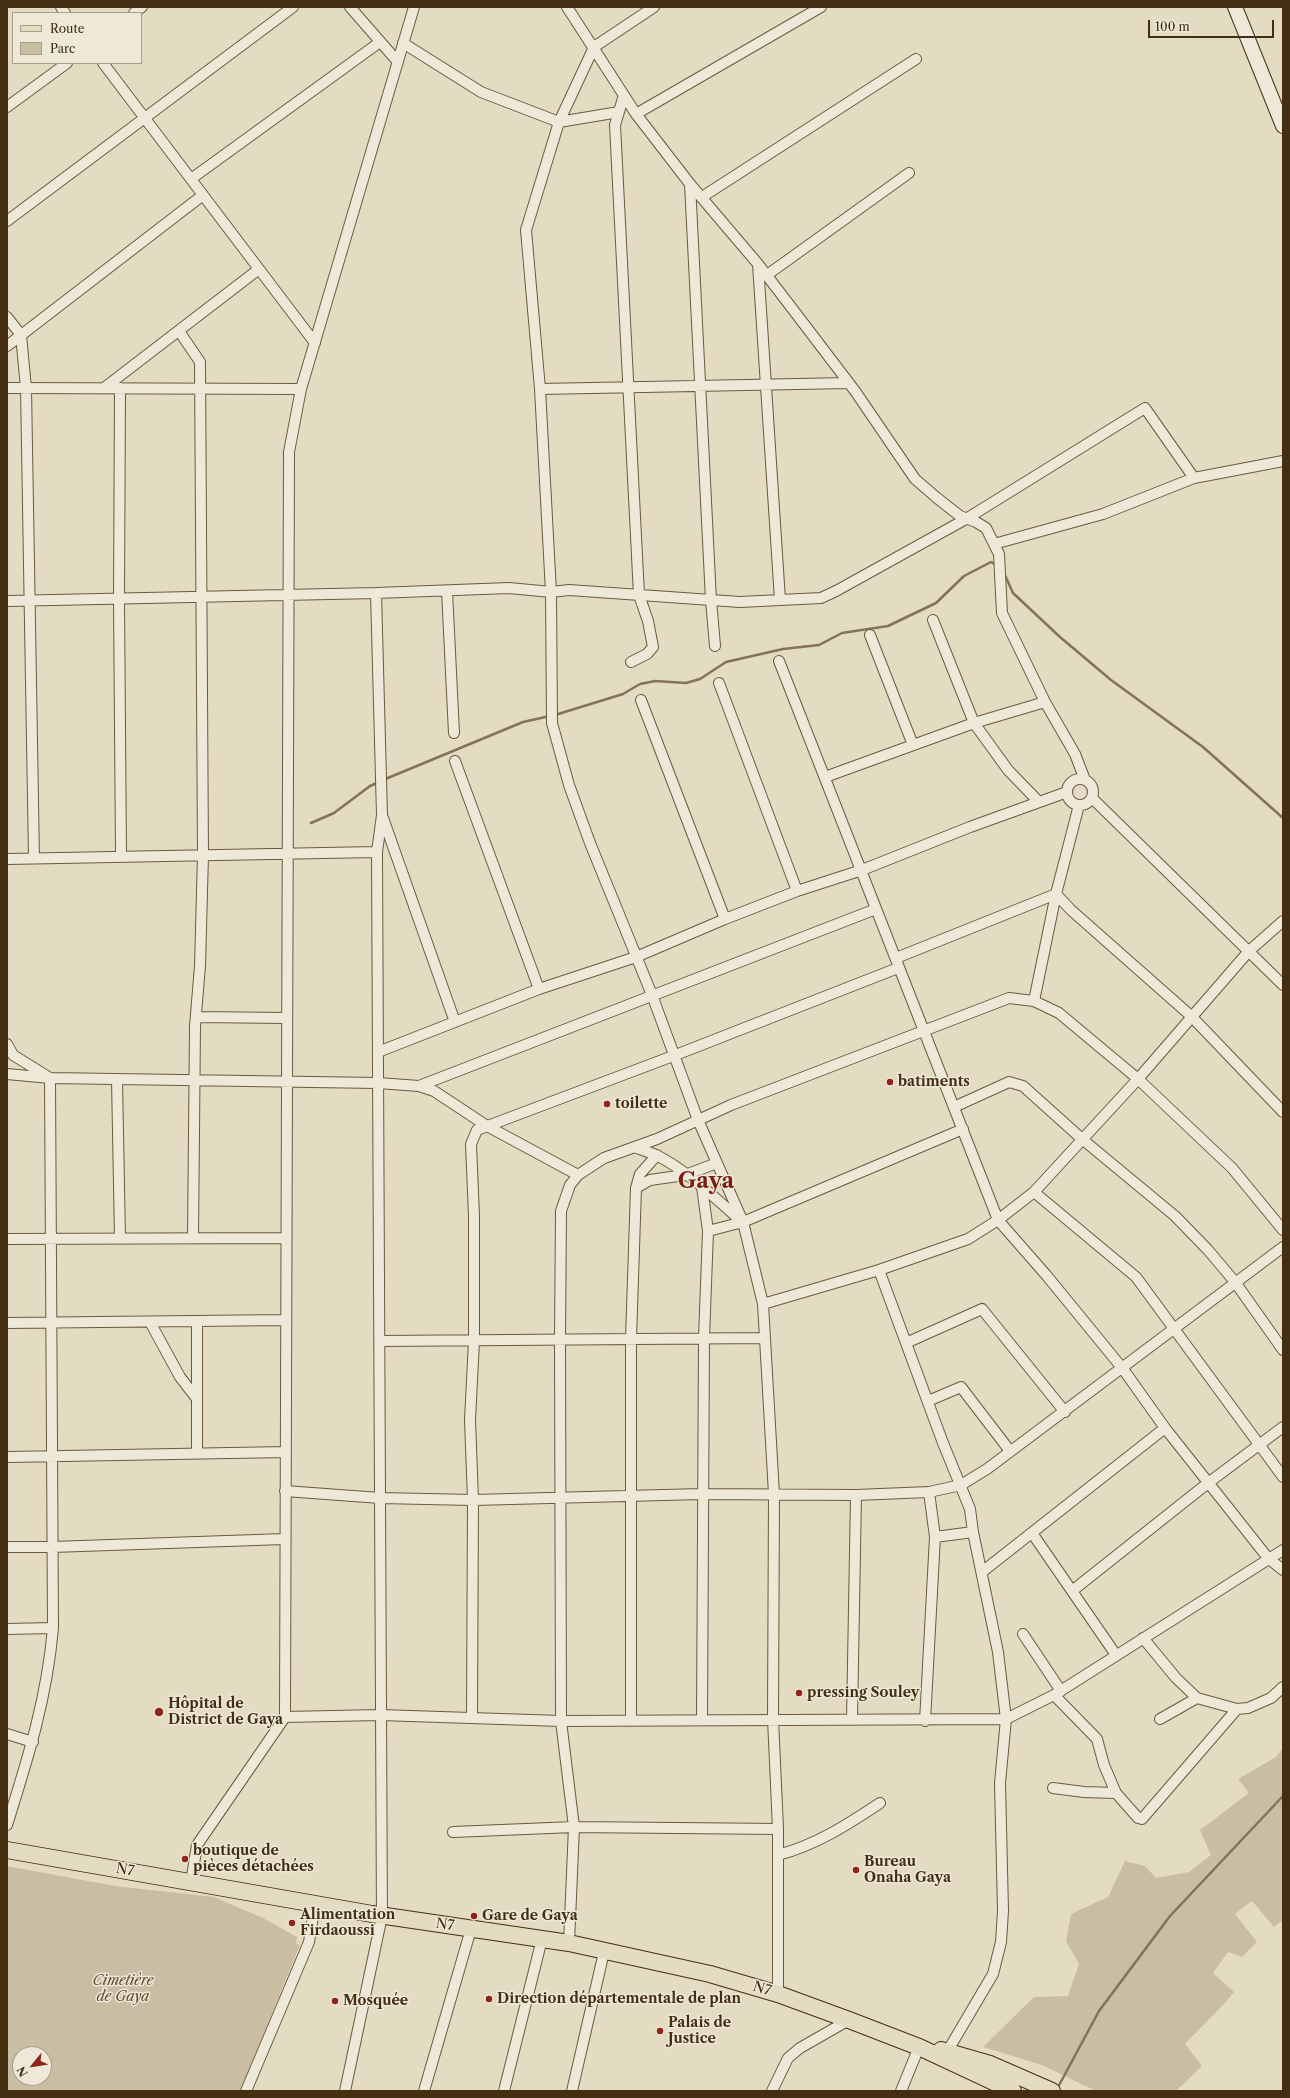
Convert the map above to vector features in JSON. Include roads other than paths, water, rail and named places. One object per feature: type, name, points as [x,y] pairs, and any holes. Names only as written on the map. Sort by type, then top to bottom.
[{"type":"main road","name":"N7","points":[[7,1850],[382,1916],[569,1943],[604,1952],[710,1974],[778,1994],[919,2047]]},
{"type":"main road","points":[[919,2047],[947,2052],[990,2064],[1046,2088]]},
{"type":"main road","points":[[919,2047],[1013,2091]]},
{"type":"street","points":[[7,221],[293,7]]},
{"type":"street","points":[[350,7],[398,62]]},
{"type":"street","points":[[191,1882],[197,1845],[285,1716],[289,452],[302,389],[414,7]]},
{"type":"street","points":[[567,7],[636,114],[690,184],[758,264],[848,383],[915,479],[937,498],[966,519],[976,522],[986,528],[998,554],[1002,613],[1045,702],[1075,754],[1085,780],[1091,786],[1092,798],[1283,985]]},
{"type":"street","points":[[654,7],[594,47],[559,122],[526,230],[540,389],[551,592],[552,723],[569,785],[582,821],[652,995],[673,1056],[698,1120],[743,1222],[763,1304],[774,1494],[773,1719],[778,1829],[778,1994]]},
{"type":"street","points":[[636,114],[822,7]]},
{"type":"street","points":[[1234,7],[1283,126]]},
{"type":"street","points":[[191,180],[380,42]]},
{"type":"street","points":[[403,43],[481,92],[559,122],[619,112]]},
{"type":"street","points":[[702,197],[916,59]]},
{"type":"street","points":[[7,107],[66,64]]},
{"type":"street","points":[[104,64],[315,343]]},
{"type":"street","points":[[624,95],[615,125],[628,387],[639,595],[648,621],[653,647],[647,654],[631,662]]},
{"type":"street","points":[[767,276],[908,173]]},
{"type":"street","points":[[690,184],[710,600],[715,646]]},
{"type":"street","points":[[7,346],[203,195]]},
{"type":"street","points":[[758,264],[780,600]]},
{"type":"street","points":[[104,388],[259,269]]},
{"type":"street","points":[[7,317],[21,336],[26,388],[34,858]]},
{"type":"street","points":[[179,331],[200,362],[201,389],[203,855],[200,966],[196,1016],[193,1238]]},
{"type":"street","points":[[540,389],[848,383]]},
{"type":"street","points":[[7,388],[302,389]]},
{"type":"street","points":[[120,388],[119,599],[122,856]]},
{"type":"street","points":[[7,601],[376,593],[509,588],[551,592],[569,590],[740,602],[821,598],[966,519],[1145,408],[1194,478]]},
{"type":"street","points":[[994,544],[1103,514],[1194,478],[1283,461]]},
{"type":"street","points":[[447,591],[454,733]]},
{"type":"street","points":[[345,2091],[382,1916],[377,852],[382,815],[376,593]]},
{"type":"street","points":[[933,620],[974,723],[1008,770],[1040,802]]},
{"type":"street","points":[[870,635],[913,745]]},
{"type":"street","points":[[779,661],[998,1220],[1047,1276],[1123,1368],[1165,1428],[1268,1558],[1283,1570]]},
{"type":"street","points":[[719,683],[797,891]]},
{"type":"street","points":[[641,700],[725,919]]},
{"type":"street","points":[[825,777],[974,723],[1045,702]]},
{"type":"street","points":[[455,761],[539,989]]},
{"type":"street","points":[[378,1052],[539,989],[636,957],[725,919],[797,891],[862,870],[1067,792],[1073,781],[1085,780]]},
{"type":"street","points":[[1067,792],[1072,803],[1079,805],[1086,804],[1092,798]]},
{"type":"street","points":[[1034,1001],[1056,894],[1079,805]]},
{"type":"street","points":[[382,815],[455,1022]]},
{"type":"street","points":[[7,859],[377,852]]},
{"type":"street","points":[[472,1718],[473,1500],[470,1420],[474,1341],[474,1216],[471,1144],[477,1130],[673,1056],[897,963],[1056,894]]},
{"type":"street","points":[[1056,894],[1071,910],[1191,1016],[1283,1112]]},
{"type":"street","points":[[419,1086],[876,909]]},
{"type":"street","points":[[763,1304],[879,1270],[968,1239],[998,1220],[1034,1192],[1082,1138],[1138,1079],[1191,1016],[1249,951],[1283,920]]},
{"type":"street","points":[[569,1943],[574,1827],[562,1721],[560,1340],[561,1211],[570,1185],[578,1174],[604,1158],[634,1147],[731,1105],[1009,998],[1034,1001],[1058,1013],[1138,1079],[1232,1168],[1283,1230]]},
{"type":"street","points":[[196,1016],[287,1018]]},
{"type":"street","points":[[7,1044],[13,1055],[50,1078]]},
{"type":"street","points":[[7,1074],[50,1078],[117,1080],[378,1083],[419,1086],[434,1091],[487,1126],[578,1174]]},
{"type":"street","points":[[7,1825],[33,1742],[49,1670],[53,1628],[50,1078]]},
{"type":"street","points":[[117,1080],[120,1238]]},
{"type":"street","points":[[954,1107],[1009,1082],[1022,1086],[1175,1216],[1208,1250],[1235,1282],[1283,1350]]},
{"type":"street","points":[[708,1231],[743,1222],[963,1129]]},
{"type":"street","points":[[634,1147],[657,1155],[702,1187],[743,1222]]},
{"type":"street","points":[[631,1720],[631,1339],[636,1188],[640,1174],[657,1155]]},
{"type":"street","points":[[636,1188],[650,1180],[685,1175],[717,1163]]},
{"type":"street","points":[[702,1187],[708,1231],[704,1338],[702,1494],[702,1720]]},
{"type":"street","points":[[1034,1192],[1136,1278],[1283,1477]]},
{"type":"street","points":[[7,1239],[286,1238]]},
{"type":"street","points":[[286,1491],[380,1498],[473,1500],[702,1494],[856,1495],[929,1492],[961,1485],[987,1470],[1010,1451],[1065,1412],[1283,1247]]},
{"type":"street","points":[[879,1270],[943,1443],[970,1509],[973,1532],[998,1652],[1006,1719],[1000,1783],[1003,1911],[1001,1942],[993,1974],[947,2052]]},
{"type":"street","points":[[906,1343],[982,1308],[1065,1412]]},
{"type":"street","points":[[7,1323],[286,1320]]},
{"type":"street","points":[[197,1321],[197,1453]]},
{"type":"street","points":[[150,1322],[180,1377],[197,1399]]},
{"type":"street","points":[[380,1341],[765,1338]]},
{"type":"street","points":[[928,1401],[961,1387],[1010,1451]]},
{"type":"street","points":[[1072,1591],[1208,1483],[1283,1427]]},
{"type":"street","points":[[982,1572],[1165,1428]]},
{"type":"street","points":[[7,1456],[286,1452]]},
{"type":"street","points":[[925,1721],[936,1537],[929,1492]]},
{"type":"street","points":[[852,1720],[856,1495]]},
{"type":"street","points":[[936,1537],[973,1532]]},
{"type":"street","points":[[1032,1533],[1116,1654]]},
{"type":"street","points":[[7,1547],[52,1547],[285,1539]]},
{"type":"street","points":[[285,1716],[380,1715],[562,1721],[773,1719],[925,1721],[1006,1719],[1057,1693],[1116,1654],[1283,1550]]},
{"type":"street","points":[[7,1629],[53,1628]]},
{"type":"street","points":[[1024,1634],[1057,1693],[1097,1738],[1104,1765],[1116,1793],[1138,1818],[1142,1819],[1146,1817],[1237,1709]]},
{"type":"street","points":[[1143,1638],[1176,1678],[1197,1698],[1237,1709],[1248,1708],[1271,1698],[1283,1687]]},
{"type":"street","points":[[1160,1719],[1197,1698]]},
{"type":"street","points":[[7,1734],[33,1742]]},
{"type":"street","points":[[1053,1788],[1084,1792],[1116,1793]]},
{"type":"street","points":[[778,1855],[817,1842],[880,1803]]},
{"type":"street","points":[[453,1832],[574,1827],[778,1829]]},
{"type":"street","points":[[246,2091],[309,1942],[315,1904]]},
{"type":"street","points":[[424,2091],[471,1929]]},
{"type":"street","points":[[504,2091],[542,1939]]},
{"type":"street","points":[[572,2091],[604,1952]]},
{"type":"street","points":[[772,2091],[788,2058],[800,2048],[849,2020]]},
{"type":"street","points":[[901,2091],[919,2047]]},
{"type":"waterway","points":[[555,715],[623,694],[640,684],[655,681],[686,683],[700,679],[726,662],[783,649],[819,645],[842,633],[888,626],[936,603],[964,576],[991,562],[996,565]]},
{"type":"waterway","points":[[1004,573],[1013,593],[1060,637],[1111,680],[1203,747],[1283,818]]},
{"type":"waterway","points":[[383,780],[523,722],[550,716]]},
{"type":"waterway","points":[[311,823],[334,813],[370,786],[379,782]]},
{"type":"waterway","points":[[1057,2089],[1099,2011],[1170,1916],[1283,1796]]},
{"type":"place","name":"batiments","points":[[890,1082]]},
{"type":"place","name":"toilette","points":[[607,1104]]},
{"type":"place","name":"pressing Souley","points":[[799,1693]]},
{"type":"place","name":"Hôpital de District de Gaya","points":[[159,1712]]},
{"type":"place","name":"boutique de pièces détachées","points":[[185,1859]]},
{"type":"place","name":"Bureau Onaha Gaya","points":[[856,1870]]},
{"type":"place","name":"Gare de Gaya","points":[[474,1916]]},
{"type":"place","name":"Alimentation Firdaoussi","points":[[292,1923]]},
{"type":"place","name":"Direction départementale de plan","points":[[489,1999]]},
{"type":"place","name":"Mosquée","points":[[335,2001]]},
{"type":"place","name":"Palais de Justice","points":[[660,2031]]},
{"type":"district","name":"Gaya","points":[[706,1182]]},
{"type":"park label","name":"Cimetière de Gaya","points":[[123,1990]]}]
